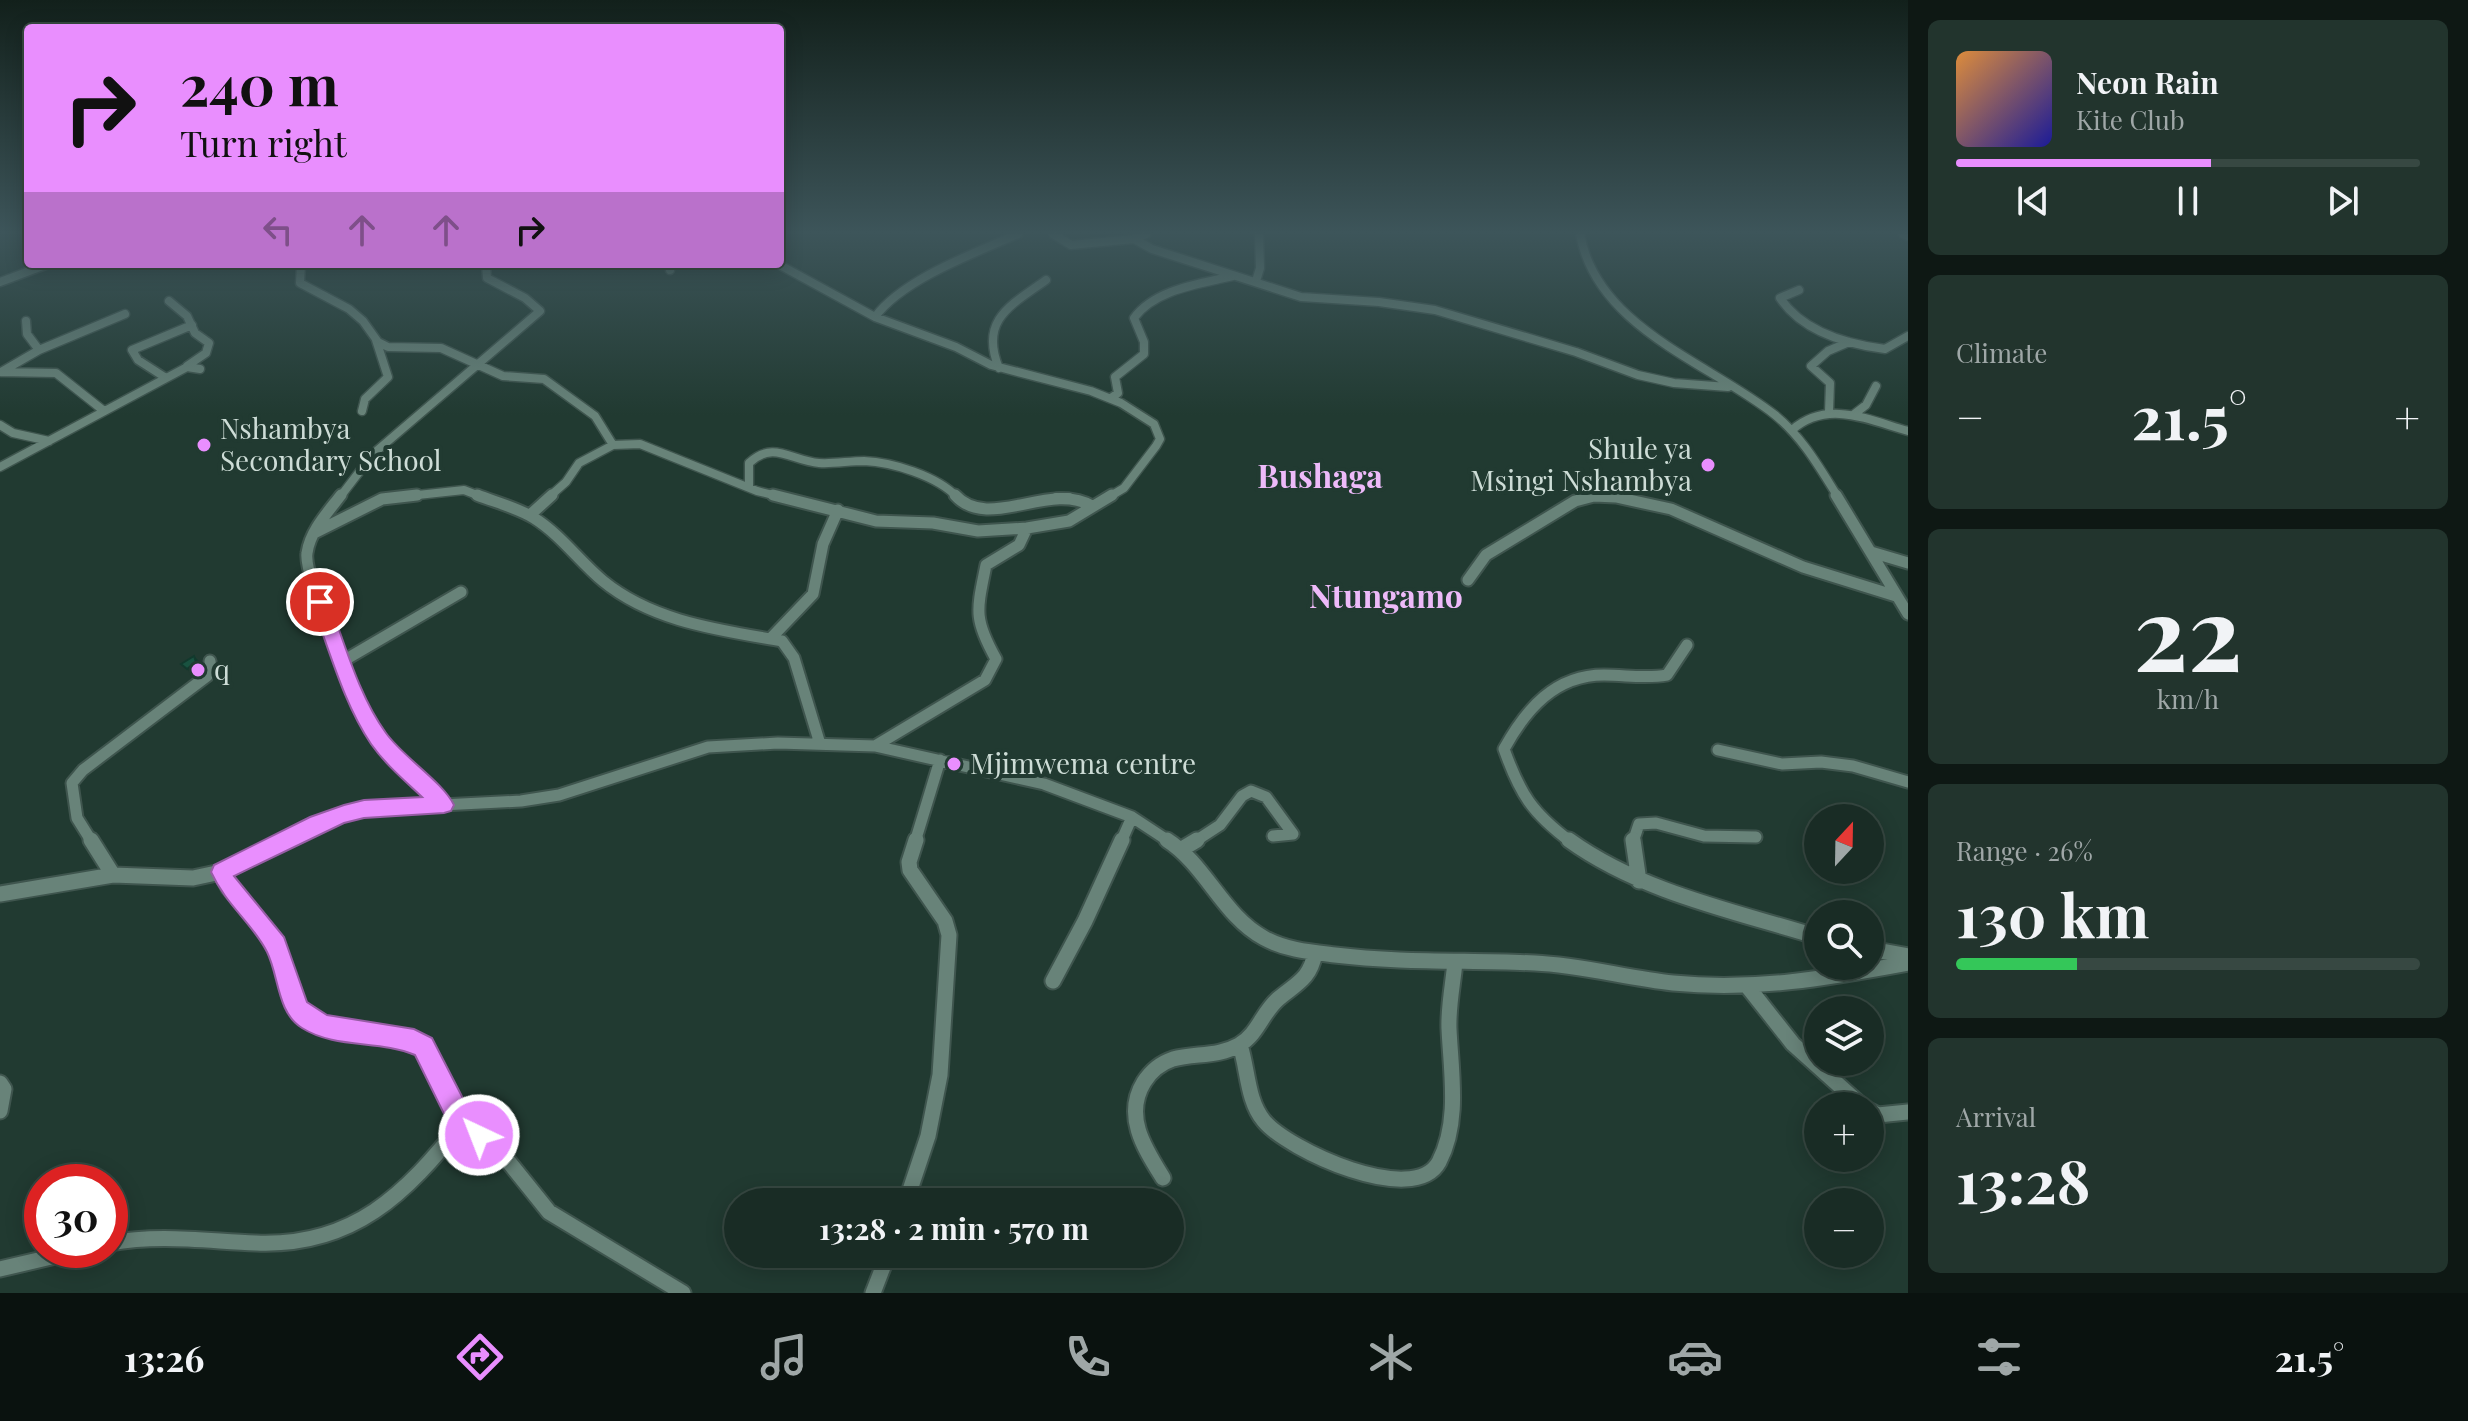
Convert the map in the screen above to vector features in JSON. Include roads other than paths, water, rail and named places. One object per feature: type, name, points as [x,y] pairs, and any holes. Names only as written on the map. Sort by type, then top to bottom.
[{"type":"street","points":[[325,294],[364,322],[376,340],[377,354],[387,367],[385,386],[365,399],[362,411]]},
{"type":"street","points":[[444,805],[391,755],[376,735],[343,661],[307,564],[307,553],[337,498],[373,454],[540,311],[532,300],[514,294]]},
{"type":"street","points":[[530,515],[566,482],[576,465],[613,445],[651,446],[749,487],[886,523],[933,523],[978,531],[1027,528],[1069,521],[1124,488],[1160,439],[1154,424],[1111,398],[999,368],[956,347],[875,317],[838,294]]},
{"type":"street","points":[[875,317],[877,311],[898,294]]},
{"type":"street","points":[[999,368],[991,346],[992,332],[1008,310],[1028,294]]},
{"type":"street","points":[[1111,398],[1118,393],[1115,377],[1141,360],[1144,353],[1145,336],[1134,318],[1139,309],[1169,294]]},
{"type":"street","points":[[1298,294],[1449,313],[1638,375],[1674,383],[1728,387]]},
{"type":"street","points":[[1609,294],[1698,368],[1758,404],[1792,430],[1811,453],[1908,614]]},
{"type":"street","points":[[1789,294],[1780,298],[1791,314],[1850,342],[1885,349],[1908,336]]},
{"type":"street","points":[[0,466],[187,367],[206,353],[210,346],[195,333],[187,316],[169,301]]},
{"type":"street","points":[[0,372],[39,350],[125,314]]},
{"type":"street","points":[[26,321],[27,334],[39,350]]},
{"type":"street","points":[[166,378],[138,360],[132,350],[192,325]]},
{"type":"street","points":[[376,340],[403,351],[431,346],[458,353],[514,379],[536,376],[544,379],[595,416],[613,445]]},
{"type":"street","points":[[1829,412],[1830,383],[1811,366],[1828,351],[1850,342]]},
{"type":"street","points":[[187,367],[200,369]]},
{"type":"street","points":[[0,372],[56,373],[104,411]]},
{"type":"street","points":[[1853,415],[1866,405],[1876,386]]},
{"type":"street","points":[[1792,430],[1806,416],[1829,412],[1853,415],[1908,431]]},
{"type":"street","points":[[0,425],[13,433],[49,441]]},
{"type":"street","points":[[749,487],[749,463],[761,453],[776,450],[820,463],[878,463],[944,486],[959,500],[981,509],[1014,507],[1061,496],[1085,500],[1092,506]]},
{"type":"street","points":[[316,532],[382,499],[454,489],[484,495],[530,515],[575,551],[603,581],[650,609],[692,625],[782,641],[794,658],[820,744]]},
{"type":"street","points":[[1468,580],[1486,555],[1498,546],[1575,501],[1594,496],[1616,497],[1671,509],[1803,567],[1896,596]]},
{"type":"street","points":[[772,637],[813,594],[823,544],[838,510]]},
{"type":"street","points":[[875,746],[966,693],[989,674],[996,659],[981,632],[977,611],[986,565],[1019,545],[1027,528]]},
{"type":"street","points":[[1871,552],[1908,563]]},
{"type":"street","points":[[343,661],[461,592]]},
{"type":"street","points":[[1687,645],[1667,675],[1646,678],[1590,675],[1570,679],[1551,688],[1521,720],[1504,749],[1514,778],[1538,814],[1578,846],[1639,881],[1804,933]]},
{"type":"street","points":[[113,875],[77,818],[72,783],[83,770],[207,676],[211,671],[210,661]]},
{"type":"street","points":[[0,894],[113,875],[193,878],[221,872],[318,824],[364,809],[521,801],[559,795],[708,747],[820,744],[875,746],[1044,784],[1132,817],[1182,849],[1238,918],[1263,938],[1294,950],[1378,960],[1538,963],[1673,983],[1748,987],[1801,983],[1908,963]]},
{"type":"street","points":[[1718,750],[1782,764],[1821,762],[1853,766],[1908,782]]},
{"type":"street","points":[[911,1188],[925,1148],[937,1095],[946,1023],[949,935],[945,921],[910,870],[909,862],[940,760]]},
{"type":"street","points":[[1182,849],[1220,825],[1242,796],[1251,791],[1266,797],[1293,834],[1273,836]]},
{"type":"street","points":[[1053,981],[1085,921],[1132,817]]},
{"type":"street","points":[[1639,881],[1633,846],[1633,834],[1639,824],[1656,823],[1704,836],[1756,837]]},
{"type":"street","points":[[221,872],[229,888],[276,944],[297,1010],[327,1026],[414,1041],[424,1046],[462,1123],[496,1146],[549,1212],[663,1287],[683,1293]]},
{"type":"street","points":[[1884,952],[1908,956]]},
{"type":"street","points":[[1163,1178],[1139,1139],[1133,1122],[1136,1100],[1144,1081],[1156,1067],[1172,1060],[1200,1057],[1240,1045],[1260,1029],[1275,1001],[1303,984],[1313,970],[1315,953]]},
{"type":"street","points":[[1240,1045],[1255,1105],[1274,1133],[1314,1156],[1379,1176],[1402,1181],[1426,1177],[1436,1168],[1448,1119],[1453,1059],[1449,1027],[1455,962]]},
{"type":"street","points":[[1748,987],[1793,1044],[1846,1092]]},
{"type":"street","points":[[0,1083],[4,1089],[0,1111]]},
{"type":"street","points":[[1884,1114],[1908,1112]]},
{"type":"street","points":[[128,1239],[173,1235],[260,1244],[307,1240],[337,1230],[379,1211],[412,1183],[462,1123]]},
{"type":"street","points":[[0,1269],[24,1263]]},
{"type":"street","points":[[873,1293],[883,1268]]},
{"type":"place","name":"Nshambya Secondary School","points":[[204,445]]},
{"type":"place","name":"Shule ya Msingi Nshambya","points":[[1708,465]]},
{"type":"place","name":"q","points":[[198,670]]},
{"type":"place","name":"Mjimwema centre","points":[[954,764]]},
{"type":"district","name":"Bushaga","points":[[1320,477]]},
{"type":"district","name":"Ntungamo","points":[[1386,597]]}]
